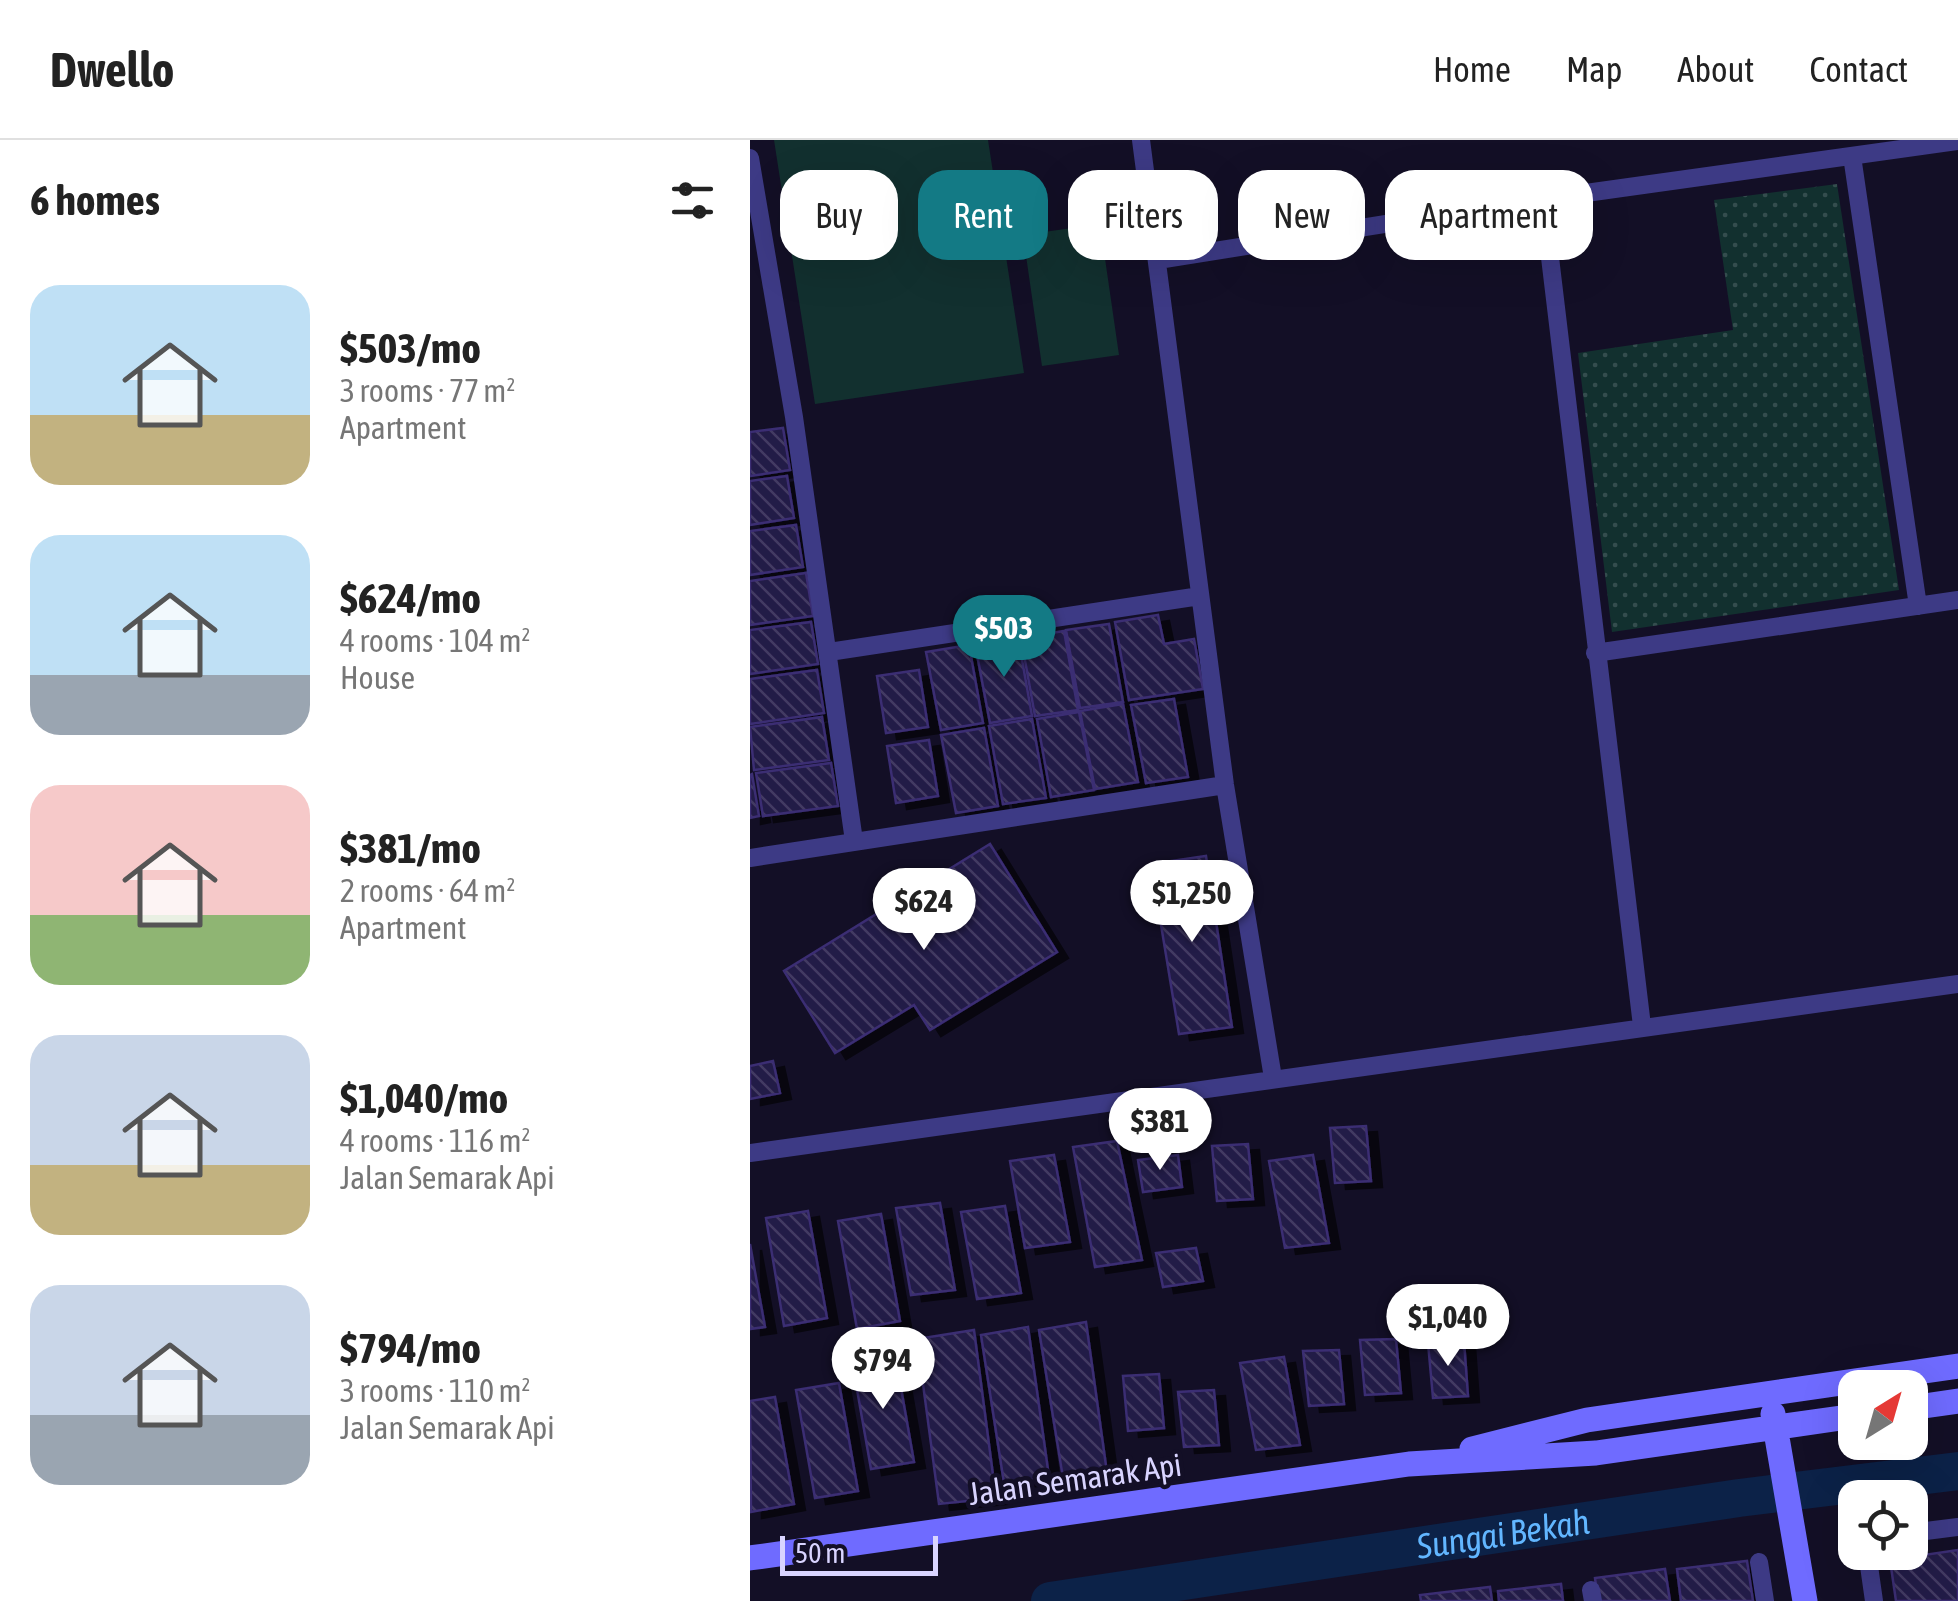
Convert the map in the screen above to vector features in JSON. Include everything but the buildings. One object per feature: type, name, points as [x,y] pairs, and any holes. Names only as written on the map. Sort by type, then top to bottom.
[{"type":"street","points":[[1141,140],[1145,170]]},
{"type":"street","points":[[1593,192],[1958,141]]},
{"type":"street","points":[[1852,156],[1918,606]]},
{"type":"street","points":[[750,158],[854,841]]},
{"type":"street","points":[[1218,250],[1385,224]]},
{"type":"street","points":[[1158,260],[1224,784],[1273,1078]]},
{"type":"street","points":[[1550,260],[1642,1026]]},
{"type":"street","points":[[828,652],[1200,596]]},
{"type":"street","points":[[1595,652],[1958,600]]},
{"type":"street","points":[[750,858],[1224,784]]},
{"type":"street","points":[[750,1153],[1958,984]]},
{"type":"street","name":"Jalan Semarak Api","points":[[1408,1464],[1587,1420],[1958,1366]]},
{"type":"street","points":[[1770,1393],[1805,1601]]},
{"type":"street","points":[[1928,1405],[1958,1401]]},
{"type":"street","name":"Jalan Semarak Api","points":[[750,1558],[1408,1464],[1596,1453],[1838,1418]]},
{"type":"street","points":[[1928,1531],[1958,1527]]},
{"type":"street","points":[[1759,1562],[1765,1601]]},
{"type":"street","points":[[1869,1570],[1874,1601]]},
{"type":"green space","points":[[774,140],[988,140],[993,170],[918,170],[918,260],[1007,260],[1024,373],[815,404],[793,260],[898,260],[898,170],[780,170],[780,179]]},
{"type":"green space","points":[[1837,184],[1899,590],[1612,632],[1578,353],[1733,330],[1714,200]]},
{"type":"green space","points":[[1068,229],[1068,260],[1105,260],[1119,355],[1042,366],[1027,260],[1048,260],[1048,231]]},
{"type":"waterway","name":"Sungai Bekah","points":[[1050,1601],[1739,1498],[1958,1471]]}]
